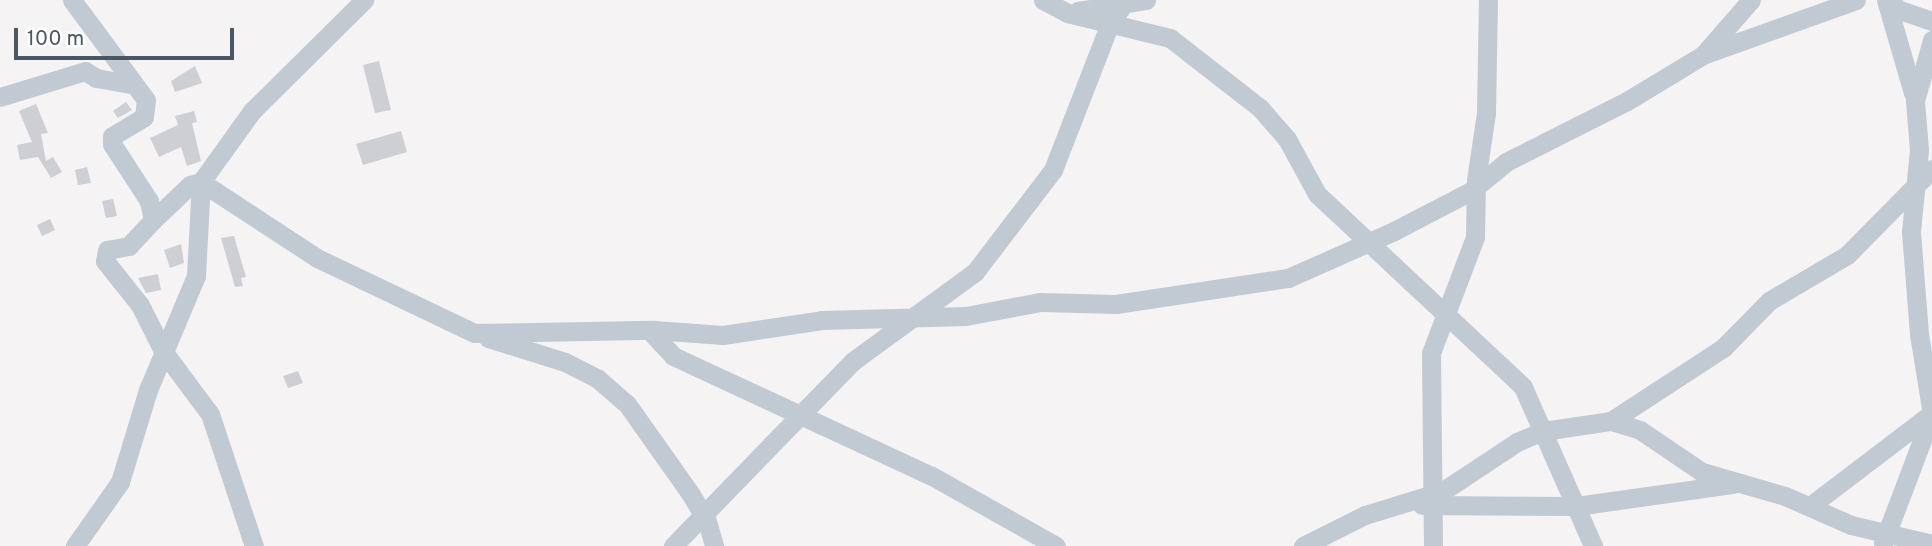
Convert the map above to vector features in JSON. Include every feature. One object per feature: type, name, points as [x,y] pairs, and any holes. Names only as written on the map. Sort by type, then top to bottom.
[{"type":"street","points":[[72,0],[131,84],[146,100],[145,117],[113,136],[112,144],[149,201],[153,220]]},
{"type":"street","points":[[75,546],[120,482],[163,351],[196,276],[201,182],[252,111],[364,0]]},
{"type":"street","points":[[1043,0],[1067,13],[1170,38],[1194,53],[1260,108],[1287,139],[1317,194],[1523,387],[1593,546]]},
{"type":"street","points":[[1067,13],[1146,0]]},
{"type":"street","points":[[1433,546],[1432,353],[1444,312],[1475,237],[1476,188],[1486,113],[1488,0]]},
{"type":"street","points":[[1703,55],[1751,0]]},
{"type":"street","points":[[474,334],[649,330],[723,335],[822,320],[910,320],[966,316],[1040,302],[1116,304],[1288,278],[1476,188],[1506,162],[1627,101],[1703,55],[1856,0]]},
{"type":"street","points":[[673,546],[853,361],[975,272],[1053,170],[1110,23],[1125,2]]},
{"type":"street","points":[[1890,2],[1932,22]]},
{"type":"street","points":[[1884,540],[1932,413],[1919,334],[1911,232],[1917,189],[1915,101],[1890,2]]},
{"type":"street","points":[[1915,101],[1932,40]]},
{"type":"street","points":[[0,97],[85,71],[96,78],[131,84]]},
{"type":"street","points":[[1432,500],[1517,442],[1543,431],[1611,421],[1723,348],[1769,301],[1847,256],[1917,189],[1932,169]]},
{"type":"street","points":[[254,546],[210,414],[163,351],[141,305],[106,261],[107,250],[129,246],[190,185],[201,182],[317,258],[474,334],[565,362],[598,379],[627,404],[703,514],[714,546]]},
{"type":"street","points":[[649,330],[673,356],[932,475],[1056,546]]},
{"type":"street","points":[[1810,506],[1932,413]]},
{"type":"street","points":[[1611,421],[1640,430],[1702,472],[1810,506],[1884,540],[1932,544]]},
{"type":"street","points":[[1303,546],[1365,515],[1406,502],[1432,500],[1576,506],[1734,484]]},
{"type":"building","points":[[379,61],[391,110],[375,113],[363,65]]},
{"type":"building","points":[[195,66],[202,83],[175,92],[171,81]]},
{"type":"building","points":[[126,102],[132,110],[118,118],[113,111]]},
{"type":"building","points":[[36,104],[48,133],[41,134],[46,161],[53,157],[62,172],[51,178],[38,157],[20,160],[17,145],[32,142],[19,111]]},
{"type":"building","points":[[194,111],[197,122],[192,123],[201,161],[187,166],[181,147],[159,157],[150,138],[178,125],[175,116]]},
{"type":"building","points":[[401,131],[407,152],[363,165],[356,144]]},
{"type":"building","points":[[87,167],[91,183],[78,185],[75,170]]},
{"type":"building","points":[[113,199],[117,216],[106,218],[102,201]]},
{"type":"building","points":[[50,219],[55,230],[42,236],[37,225]]},
{"type":"building","points":[[234,236],[246,277],[241,278],[243,286],[235,287],[221,238]]},
{"type":"building","points":[[181,244],[184,263],[170,268],[164,250]]},
{"type":"building","points":[[158,274],[161,290],[146,293],[138,278]]},
{"type":"building","points":[[298,371],[303,383],[288,388],[283,376]]}]
